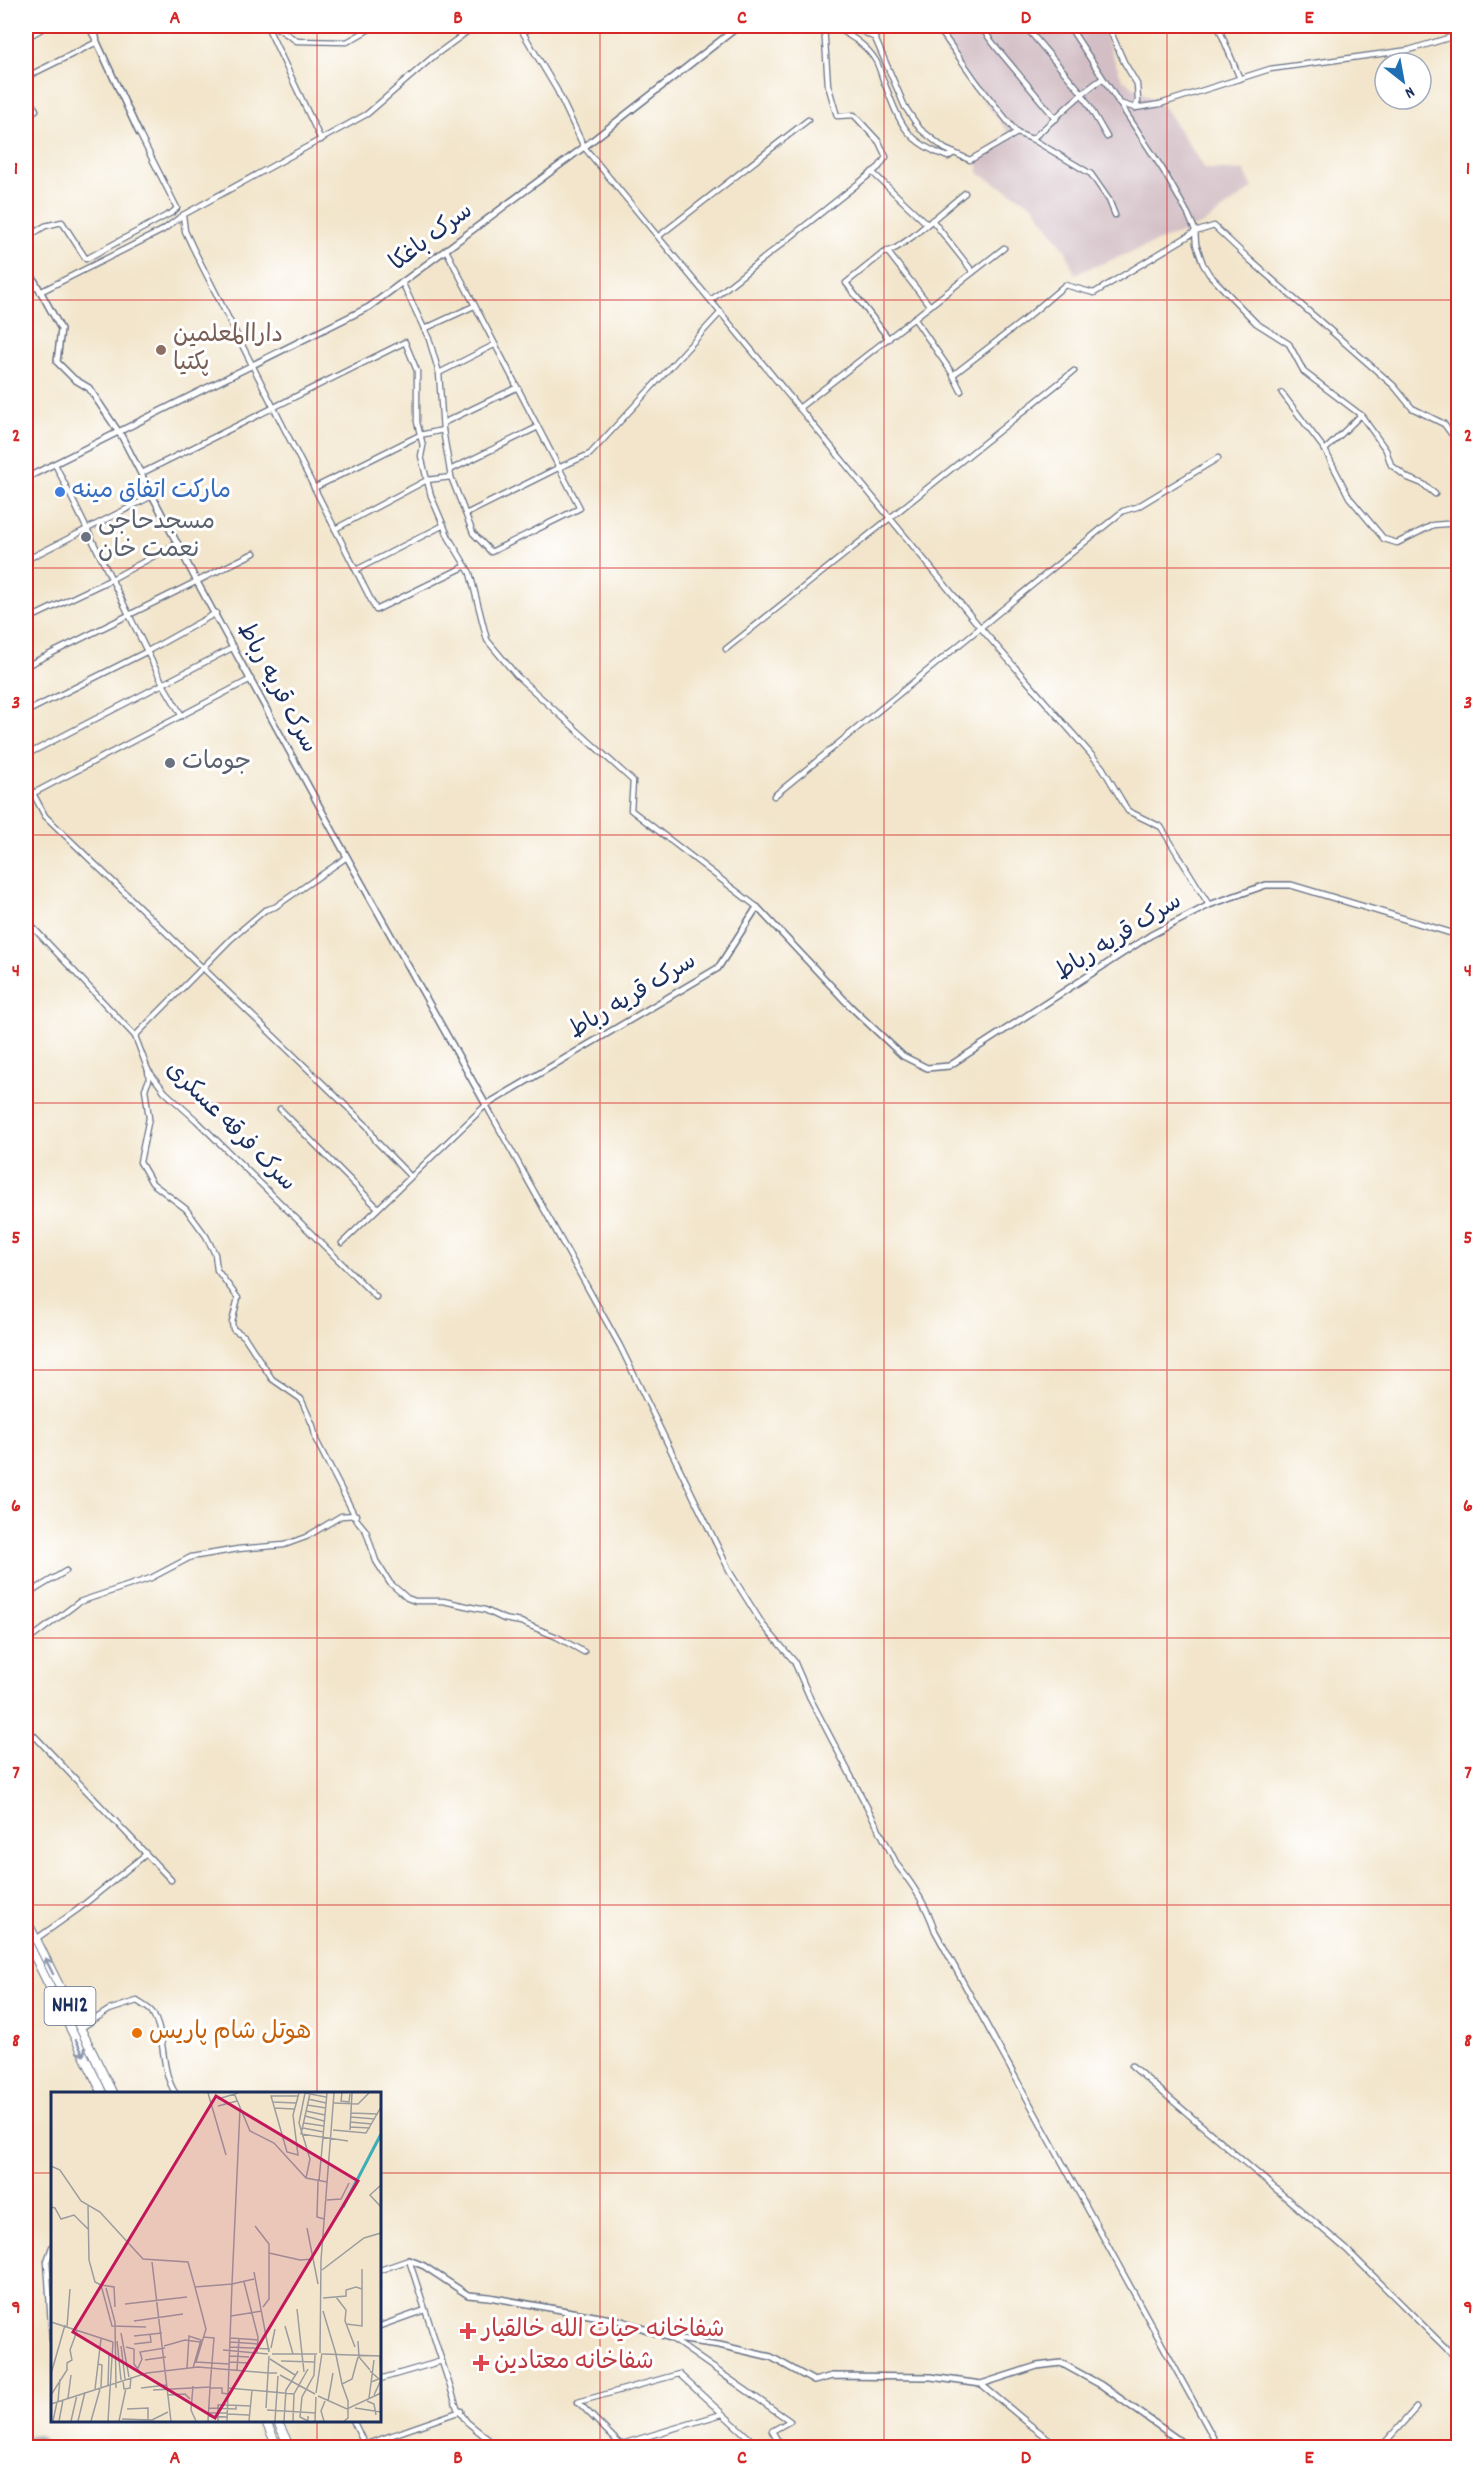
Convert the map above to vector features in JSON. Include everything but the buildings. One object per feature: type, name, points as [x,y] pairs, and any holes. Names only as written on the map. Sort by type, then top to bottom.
[{"type":"highway","name":"NH12","points":[[26,1919],[113,2092]]},
{"type":"highway","name":"NH12","points":[[26,1939],[102,2092]]},
{"type":"highway","points":[[265,2422],[278,2448]]},
{"type":"highway","points":[[277,2422],[290,2448]]},
{"type":"street","points":[[26,38],[47,26]]},
{"type":"street","points":[[26,238],[45,226],[62,222],[86,259],[177,208],[88,26]]},
{"type":"street","points":[[94,26],[97,42]]},
{"type":"street","points":[[267,26],[321,140]]},
{"type":"street","points":[[273,26],[297,40],[347,42],[375,26]]},
{"type":"street","points":[[26,265],[40,292],[163,230],[183,215],[367,114],[434,56],[475,26]]},
{"type":"street","points":[[519,26],[557,90],[584,147],[979,627],[1102,767],[1128,811],[1161,827],[1209,905]]},
{"type":"street","points":[[524,32],[532,26]]},
{"type":"street","name":"سرک باغکا","points":[[26,478],[252,366],[298,340],[369,308],[584,147],[739,26]]},
{"type":"street","points":[[711,300],[872,172],[886,157],[879,142],[854,115],[837,116],[828,85],[824,26]]},
{"type":"street","points":[[833,26],[861,43],[876,61],[895,110],[909,135],[924,148],[948,157],[954,153]]},
{"type":"street","points":[[852,26],[875,38],[905,107],[920,129],[945,149],[970,160],[1017,134]]},
{"type":"street","points":[[937,26],[1017,134],[1032,139],[1091,174],[1109,200],[1115,215]]},
{"type":"street","points":[[980,26],[1056,119]]},
{"type":"street","points":[[1026,26],[1081,92],[1107,137]]},
{"type":"street","points":[[1069,26],[1163,170],[1188,214],[1203,264],[1209,274],[1256,323],[1288,344],[1304,372],[1361,415],[1386,450],[1391,465],[1435,494]]},
{"type":"street","points":[[1108,26],[1137,84],[1138,101],[1135,108]]},
{"type":"street","points":[[1218,26],[1240,79]]},
{"type":"street","points":[[1119,103],[1135,108],[1160,104],[1270,69],[1409,50],[1458,34]]},
{"type":"street","points":[[26,77],[97,42]]},
{"type":"street","points":[[1032,139],[1056,119],[1081,92],[1102,79]]},
{"type":"street","points":[[26,92],[36,110],[26,117]]},
{"type":"street","points":[[659,236],[808,120]]},
{"type":"street","points":[[872,172],[930,222],[973,272]]},
{"type":"street","points":[[889,339],[845,285],[847,281],[887,251],[896,248],[965,193]]},
{"type":"street","points":[[183,215],[185,231],[376,610],[466,566]]},
{"type":"street","points":[[953,375],[1065,285],[1094,293],[1195,232],[1214,226],[1394,386],[1412,408],[1444,424],[1458,443]]},
{"type":"street","points":[[799,408],[1004,248]]},
{"type":"street","points":[[402,282],[424,329],[439,373],[443,430],[451,477],[474,533],[491,552],[580,508],[536,428],[446,250]]},
{"type":"street","points":[[887,251],[930,306]]},
{"type":"street","points":[[26,291],[37,286]]},
{"type":"street","name":"سرک قریه رباط","points":[[40,292],[61,329],[57,362],[74,379],[89,388],[122,437],[196,580],[486,1105],[718,968],[758,907],[850,1007],[903,1056],[927,1068],[949,1066],[1151,936],[1209,905],[1266,885],[1291,885],[1458,935]]},
{"type":"street","points":[[424,329],[474,306]]},
{"type":"street","points":[[466,514],[590,454],[721,312]]},
{"type":"street","points":[[914,318],[953,375],[961,391]]},
{"type":"street","points":[[142,473],[405,342],[417,371],[417,422],[423,446],[421,456],[427,480],[444,525],[470,573],[487,640],[517,676],[633,781],[630,810],[758,907]]},
{"type":"street","points":[[439,373],[494,345]]},
{"type":"street","points":[[726,649],[1074,371]]},
{"type":"street","points":[[443,423],[516,388]]},
{"type":"street","points":[[1282,393],[1325,450],[1349,497],[1384,539],[1397,543],[1433,525],[1458,523]]},
{"type":"street","points":[[1325,450],[1361,415]]},
{"type":"street","points":[[450,470],[536,428]]},
{"type":"street","points":[[314,488],[420,435],[443,430]]},
{"type":"street","points":[[774,796],[1123,511],[1137,507],[1218,458]]},
{"type":"street","points":[[55,464],[146,652],[182,716]]},
{"type":"street","points":[[335,529],[427,480],[451,477]]},
{"type":"street","points":[[26,560],[154,495]]},
{"type":"street","points":[[356,570],[444,525]]},
{"type":"street","points":[[26,620],[178,543]]},
{"type":"street","points":[[26,666],[254,553]]},
{"type":"street","points":[[26,712],[146,652],[216,613]]},
{"type":"street","points":[[26,755],[234,647]]},
{"type":"street","points":[[32,794],[251,679]]},
{"type":"street","points":[[26,780],[45,816],[368,1127],[376,1141],[410,1176]]},
{"type":"street","points":[[135,1036],[205,968],[231,939],[265,910],[275,907],[347,857]]},
{"type":"street","name":"سرک فرقه عسکری","points":[[26,920],[135,1036],[148,1070],[165,1092],[376,1297]]},
{"type":"street","points":[[148,1070],[149,1080],[145,1089],[149,1118],[140,1162],[152,1183],[186,1209],[206,1236],[215,1254],[217,1270],[238,1298],[232,1322],[233,1329],[244,1336],[272,1379],[301,1399],[313,1426],[316,1440],[357,1520],[366,1531],[376,1561],[390,1582],[407,1598],[416,1601],[443,1601],[485,1610],[558,1637],[584,1652]]},
{"type":"street","points":[[342,1243],[486,1105],[620,1346],[731,1574],[763,1625],[794,1661],[810,1698],[898,1866],[912,1883],[929,1912],[935,1931],[985,2018],[1025,2097],[1219,2448]]},
{"type":"street","points":[[280,1109],[378,1208]]},
{"type":"street","points":[[26,1642],[79,1602],[151,1578],[191,1557],[238,1548],[284,1545],[306,1537],[341,1516],[356,1515]]},
{"type":"street","points":[[26,1595],[66,1571]]},
{"type":"street","points":[[26,1727],[171,1880]]},
{"type":"street","points":[[36,1940],[77,1911],[145,1855]]},
{"type":"street","points":[[81,2028],[110,2010],[137,2001],[151,2010],[157,2026],[170,2086],[174,2092]]},
{"type":"street","points":[[1132,2066],[1346,2249],[1458,2360]]},
{"type":"street","points":[[51,2250],[47,2261],[51,2324]]},
{"type":"street","points":[[381,2270],[409,2260],[424,2266],[468,2295],[622,2321],[670,2338],[719,2345],[771,2357],[814,2380],[832,2376],[931,2377],[981,2384],[1037,2366],[1061,2363],[1101,2385],[1190,2448]]},
{"type":"street","points":[[409,2260],[457,2408],[467,2422],[499,2448]]},
{"type":"street","points":[[381,2326],[425,2310]]},
{"type":"street","points":[[670,2338],[790,2421],[772,2431],[782,2448]]},
{"type":"street","points":[[381,2379],[442,2361]]},
{"type":"street","points":[[722,2414],[623,2446],[578,2402],[680,2374],[760,2448]]},
{"type":"street","points":[[981,2384],[1061,2448]]},
{"type":"street","points":[[1380,2448],[1416,2408]]},
{"type":"street","points":[[353,2422],[365,2446],[461,2411]]},
{"type":"shaded area","points":[[926,26],[1101,26],[1122,79],[1163,106],[1205,169],[1244,171],[1253,188],[1203,224],[1075,274],[1066,251],[1033,205],[978,173],[978,161],[1008,132]]},
{"type":"taxiway","points":[[26,2444],[38,2442]]},
{"type":"place","name":"داراالمعلمین پکتیا","points":[[161,350]]},
{"type":"place","name":"مارکت اتفاق مینه","points":[[60,492]]},
{"type":"place","name":"مسجدحاجی نعمت خان","points":[[86,537]]},
{"type":"place","name":"جومات","points":[[170,763]]},
{"type":"place","name":"هوتل شام پاریس","points":[[137,2033]]},
{"type":"place","name":"شفاخانه حیات الله خالقیار","points":[[468,2331]]},
{"type":"place","name":"شفاخانه معتادین","points":[[481,2363]]}]
